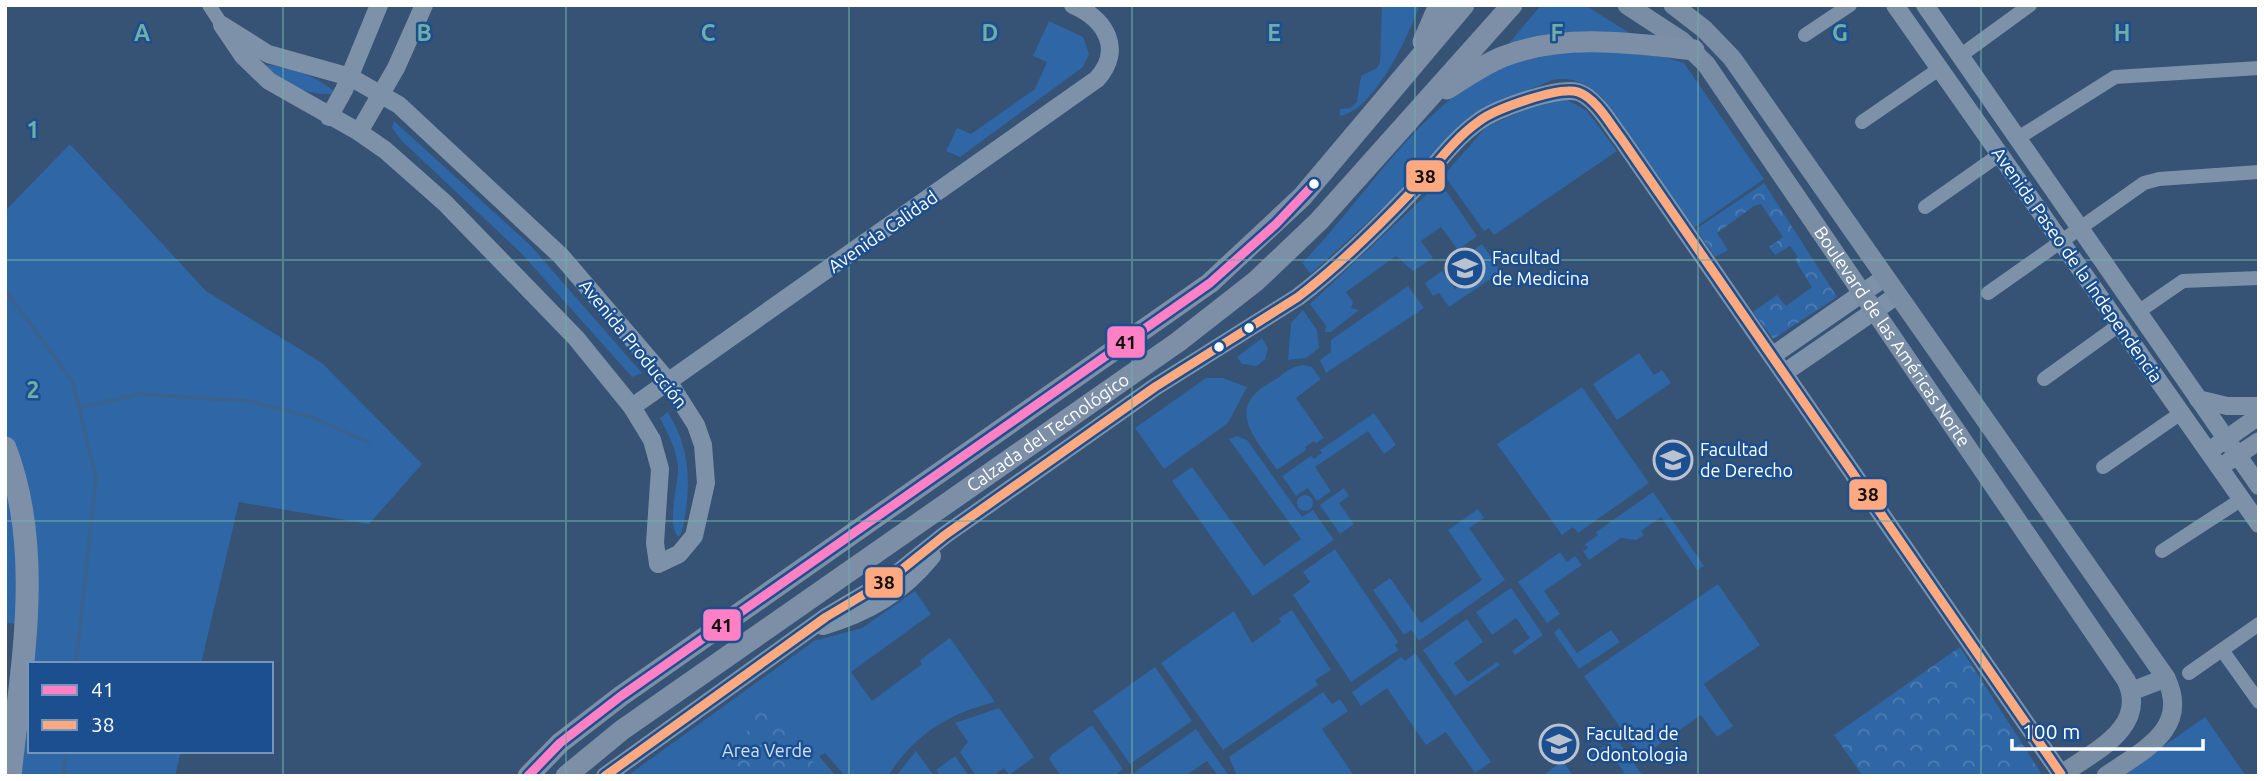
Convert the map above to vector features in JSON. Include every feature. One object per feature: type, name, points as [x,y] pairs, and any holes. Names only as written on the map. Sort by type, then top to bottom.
[{"type":"highway","points":[[5,448],[21,504],[27,610],[10,776]]},
{"type":"main road","points":[[1407,72],[1439,5]]},
{"type":"main road","name":"Calzada del Tecnológico","points":[[528,776],[560,743],[621,696],[1210,283],[1294,206],[1464,5]]},
{"type":"main road","name":"Calzada del Tecnológico","points":[[566,776],[622,730],[1219,310],[1264,274],[1319,220],[1512,5]]},
{"type":"main road","name":"Boulevard de las Américas Norte","points":[[1627,5],[1694,50],[1706,64],[2132,691]]},
{"type":"main road","name":"Boulevard de las Américas Norte","points":[[1673,5],[1704,29],[1732,58],[1896,296],[2166,678]]},
{"type":"main road","points":[[1421,105],[1493,62],[1526,50],[1580,42],[1615,42],[1694,50]]},
{"type":"main road","points":[[2060,775],[2122,731],[2131,716],[2132,691],[2166,678],[2174,704],[2168,726],[2152,743],[2106,776]]},
{"type":"street","name":"Avenida Producción","points":[[209,5],[222,25],[254,69],[284,92],[359,132],[385,150],[488,245],[576,338],[632,407],[652,440],[660,469],[655,543],[658,564],[679,554],[694,536],[706,483],[703,445],[696,425],[668,381],[561,256],[413,116],[383,93],[350,77],[268,54],[222,25]]},
{"type":"street","points":[[329,117],[350,77],[379,5]]},
{"type":"street","points":[[359,132],[383,93],[424,5]]},
{"type":"street","name":"Avenida Calidad","points":[[632,407],[1097,79],[1109,60],[1109,40],[1099,21],[1073,5]]},
{"type":"street","points":[[1805,36],[1850,5]]},
{"type":"street","name":"Avenida Paseo de la Independencia","points":[[1895,5],[2259,524]]},
{"type":"street","name":"Avenida Paseo de la Independencia","points":[[1925,5],[2259,486]]},
{"type":"street","points":[[1960,56],[2030,5]]},
{"type":"street","points":[[2018,138],[2115,77],[2259,68]]},
{"type":"street","points":[[1863,122],[1939,69]]},
{"type":"street","points":[[605,776],[806,631],[890,579],[945,535],[1155,387],[1320,281],[1413,190],[1478,121],[1533,99],[1570,90],[1581,93],[1592,102],[1784,373],[2060,775]]},
{"type":"street","points":[[1925,207],[1999,155]]},
{"type":"street","points":[[1988,292],[2059,240],[2152,180],[2259,172]]},
{"type":"street","points":[[1772,356],[1884,278]]},
{"type":"street","points":[[2138,312],[2183,281],[2259,278]]},
{"type":"street","points":[[1784,373],[1896,296]]},
{"type":"street","points":[[2044,379],[2119,325]]},
{"type":"street","points":[[2198,399],[2227,406],[2259,406]]},
{"type":"street","points":[[2103,467],[2181,413]]},
{"type":"street","points":[[2209,451],[2259,416]]},
{"type":"street","points":[[2220,467],[2259,441]]},
{"type":"street","points":[[2162,551],[2242,499]]},
{"type":"street","points":[[2189,673],[2259,624]]},
{"type":"street","points":[[2222,650],[2259,702]]},
{"type":"green space","points":[[1382,5],[1420,5],[1399,52],[1378,86],[1353,111],[1340,116],[1340,109],[1350,108],[1357,102],[1361,76],[1377,68],[1380,62]]},
{"type":"green space","points":[[1541,5],[1585,5],[1639,39],[1501,53]]},
{"type":"green space","points":[[1049,21],[1083,37],[1089,54],[1083,67],[960,157],[946,151],[957,128],[971,134],[1035,89],[1047,62],[1033,56]]},
{"type":"green space","points":[[1593,50],[1665,57],[1684,63],[1764,179],[1694,228],[1602,97],[1579,82],[1552,80],[1483,110],[1407,186],[1311,274],[1302,263],[1403,145],[1461,92],[1493,72],[1529,58]]},
{"type":"green space","points":[[264,66],[305,74],[322,82],[337,94],[316,93],[297,88]]},
{"type":"green space","points":[[1564,98],[1587,111],[1617,151],[1494,235],[1489,228],[1484,231],[1444,175],[1486,127],[1541,103]]},
{"type":"green space","points":[[394,121],[530,245],[642,373],[632,377],[521,253],[402,141],[392,128]]},
{"type":"green space","points":[[70,144],[206,291],[322,363],[422,464],[369,524],[239,502],[201,662],[29,662],[33,625],[5,623],[5,211]]},
{"type":"green space","points":[[1440,182],[1477,236],[1458,250],[1441,227],[1421,241],[1433,258],[1413,271],[1396,256],[1346,292],[1353,302],[1351,308],[1359,310],[1331,332],[1325,332],[1326,326],[1310,304]]},
{"type":"green space","points":[[1764,183],[1837,297],[1773,339],[1753,312],[1777,295],[1786,306],[1812,287],[1795,260],[1798,257],[1790,246],[1775,255],[1769,247],[1783,237],[1761,204],[1754,206],[1717,233],[1728,250],[1715,257],[1696,229]]},
{"type":"green space","points":[[1482,244],[1501,272],[1449,307],[1439,293],[1433,296],[1425,283],[1442,271],[1455,289],[1475,276],[1463,257]]},
{"type":"green space","points":[[1408,286],[1424,308],[1326,373],[1320,360],[1331,352],[1331,340]]},
{"type":"green space","points":[[1303,310],[1317,330],[1319,348],[1306,358],[1288,360],[1291,323]]},
{"type":"green space","points":[[1262,338],[1268,349],[1265,359],[1257,366],[1242,364],[1237,357]]},
{"type":"green space","points":[[1639,353],[1654,375],[1662,370],[1671,383],[1617,420],[1593,384]]},
{"type":"green space","points":[[1304,365],[1312,367],[1321,379],[1296,398],[1324,438],[1305,447],[1306,450],[1277,470],[1253,435],[1246,413],[1249,402],[1257,392],[1286,372]]},
{"type":"green space","points":[[1206,378],[1223,378],[1247,387],[1228,423],[1164,469],[1135,428]]},
{"type":"green space","points":[[1582,387],[1649,483],[1578,533],[1573,527],[1562,535],[1497,444]]},
{"type":"green space","points":[[668,412],[680,436],[688,471],[686,510],[679,537],[673,524],[677,459],[660,418]]},
{"type":"green space","points":[[1374,413],[1396,445],[1384,454],[1368,431],[1315,467],[1331,491],[1317,501],[1308,488],[1296,496],[1282,476],[1311,456],[1314,459],[1322,453],[1320,450]]},
{"type":"green space","points":[[1237,436],[1247,440],[1302,517],[1313,510],[1334,540],[1253,596],[1172,481],[1192,467],[1264,566],[1301,539],[1229,439]]},
{"type":"green space","points":[[1344,488],[1349,496],[1339,503],[1354,524],[1340,534],[1320,505]]},
{"type":"green space","points":[[1653,492],[1704,566],[1697,570],[1661,517],[1641,531],[1644,535],[1636,540],[1621,538],[1589,560],[1583,551],[1588,548],[1585,544],[1598,535],[1596,532]]},
{"type":"green space","points":[[1305,495],[1311,497],[1311,509],[1305,511],[1299,509],[1297,503],[1299,497]]},
{"type":"green space","points":[[1478,509],[1484,518],[1469,528],[1505,580],[1419,641],[1411,630],[1404,635],[1373,590],[1390,578],[1421,623],[1482,580],[1448,530]]},
{"type":"green space","points":[[1335,549],[1398,642],[1395,645],[1398,650],[1351,682],[1293,595],[1310,582],[1303,572]]},
{"type":"green space","points":[[1560,552],[1567,562],[1575,556],[1582,565],[1544,591],[1560,614],[1547,623],[1518,582]]},
{"type":"green space","points":[[1718,584],[1760,645],[1704,684],[1733,726],[1717,737],[1701,715],[1641,757],[1584,676]]},
{"type":"green space","points":[[1511,588],[1543,635],[1515,655],[1512,651],[1530,638],[1516,618],[1492,635],[1476,612]]},
{"type":"green space","points":[[915,591],[931,614],[851,672],[872,701],[922,664],[920,660],[950,638],[995,702],[963,712],[934,728],[909,749],[888,776],[845,776],[825,753],[819,756],[836,776],[627,776],[814,641],[862,628]]},
{"type":"green space","points":[[1292,610],[1331,670],[1315,680],[1318,685],[1223,750],[1161,663],[1234,611],[1252,643],[1281,622],[1279,618]]},
{"type":"green space","points":[[1467,619],[1483,642],[1454,663],[1468,682],[1497,662],[1500,665],[1455,696],[1423,650]]},
{"type":"green space","points":[[1559,628],[1577,653],[1611,630],[1620,642],[1579,669],[1554,633]]},
{"type":"green space","points":[[1960,647],[2041,773],[2037,776],[1863,776],[1834,735]]},
{"type":"green space","points":[[1415,653],[1491,762],[1475,773],[1446,732],[1426,745],[1387,688],[1361,706],[1352,692],[1401,657],[1405,661]]},
{"type":"green space","points":[[1155,667],[1192,721],[1130,764],[1093,711]]},
{"type":"green space","points":[[28,675],[28,753],[181,753],[175,776],[18,776]]},
{"type":"green space","points":[[1323,692],[1332,704],[1340,699],[1348,711],[1322,729],[1354,776],[1237,776],[1229,757]]},
{"type":"green space","name":"Area Verde","points":[[758,702],[826,776],[731,776]]},
{"type":"green space","points":[[999,708],[1034,757],[1009,775],[1004,768],[993,776],[976,776],[960,752],[968,742],[955,723]]},
{"type":"green space","points":[[2205,717],[2246,776],[2121,776]]},
{"type":"green space","points":[[1092,725],[1123,769],[1114,776],[1061,776],[1049,759],[1052,754]]},
{"type":"green space","points":[[1196,729],[1229,776],[1218,776],[1207,761],[1185,776],[1129,776]]},
{"type":"green space","points":[[1616,738],[1643,776],[1620,776],[1624,772],[1610,753],[1591,765],[1587,758]]},
{"type":"green space","points":[[916,751],[934,776],[896,776]]},
{"type":"green space","points":[[955,756],[969,776],[940,776],[936,770]]},
{"type":"green space","points":[[1563,761],[1573,776],[1542,776]]},
{"type":"waterway","points":[[5,290],[73,382],[96,478],[76,662]]},
{"type":"waterway","points":[[79,408],[139,394],[249,401],[311,417],[368,442]]},
{"type":"waterway","points":[[63,776],[66,753]]},
{"type":"transit line","name":"38","points":[[605,776],[826,617],[890,579],[945,535],[1155,387],[1298,297],[1373,231],[1478,122],[1527,100],[1569,91],[1585,95],[1607,119],[2061,774]]},
{"type":"transit line","name":"41","points":[[528,776],[560,743],[621,696],[1210,283],[1276,224],[1314,184]]},
{"type":"place","name":"Facultad de Medicina","points":[[1465,268]]},
{"type":"place","name":"Facultad de Derecho","points":[[1673,460]]},
{"type":"place","name":"Facultad de Odontologia","points":[[1559,744]]}]
